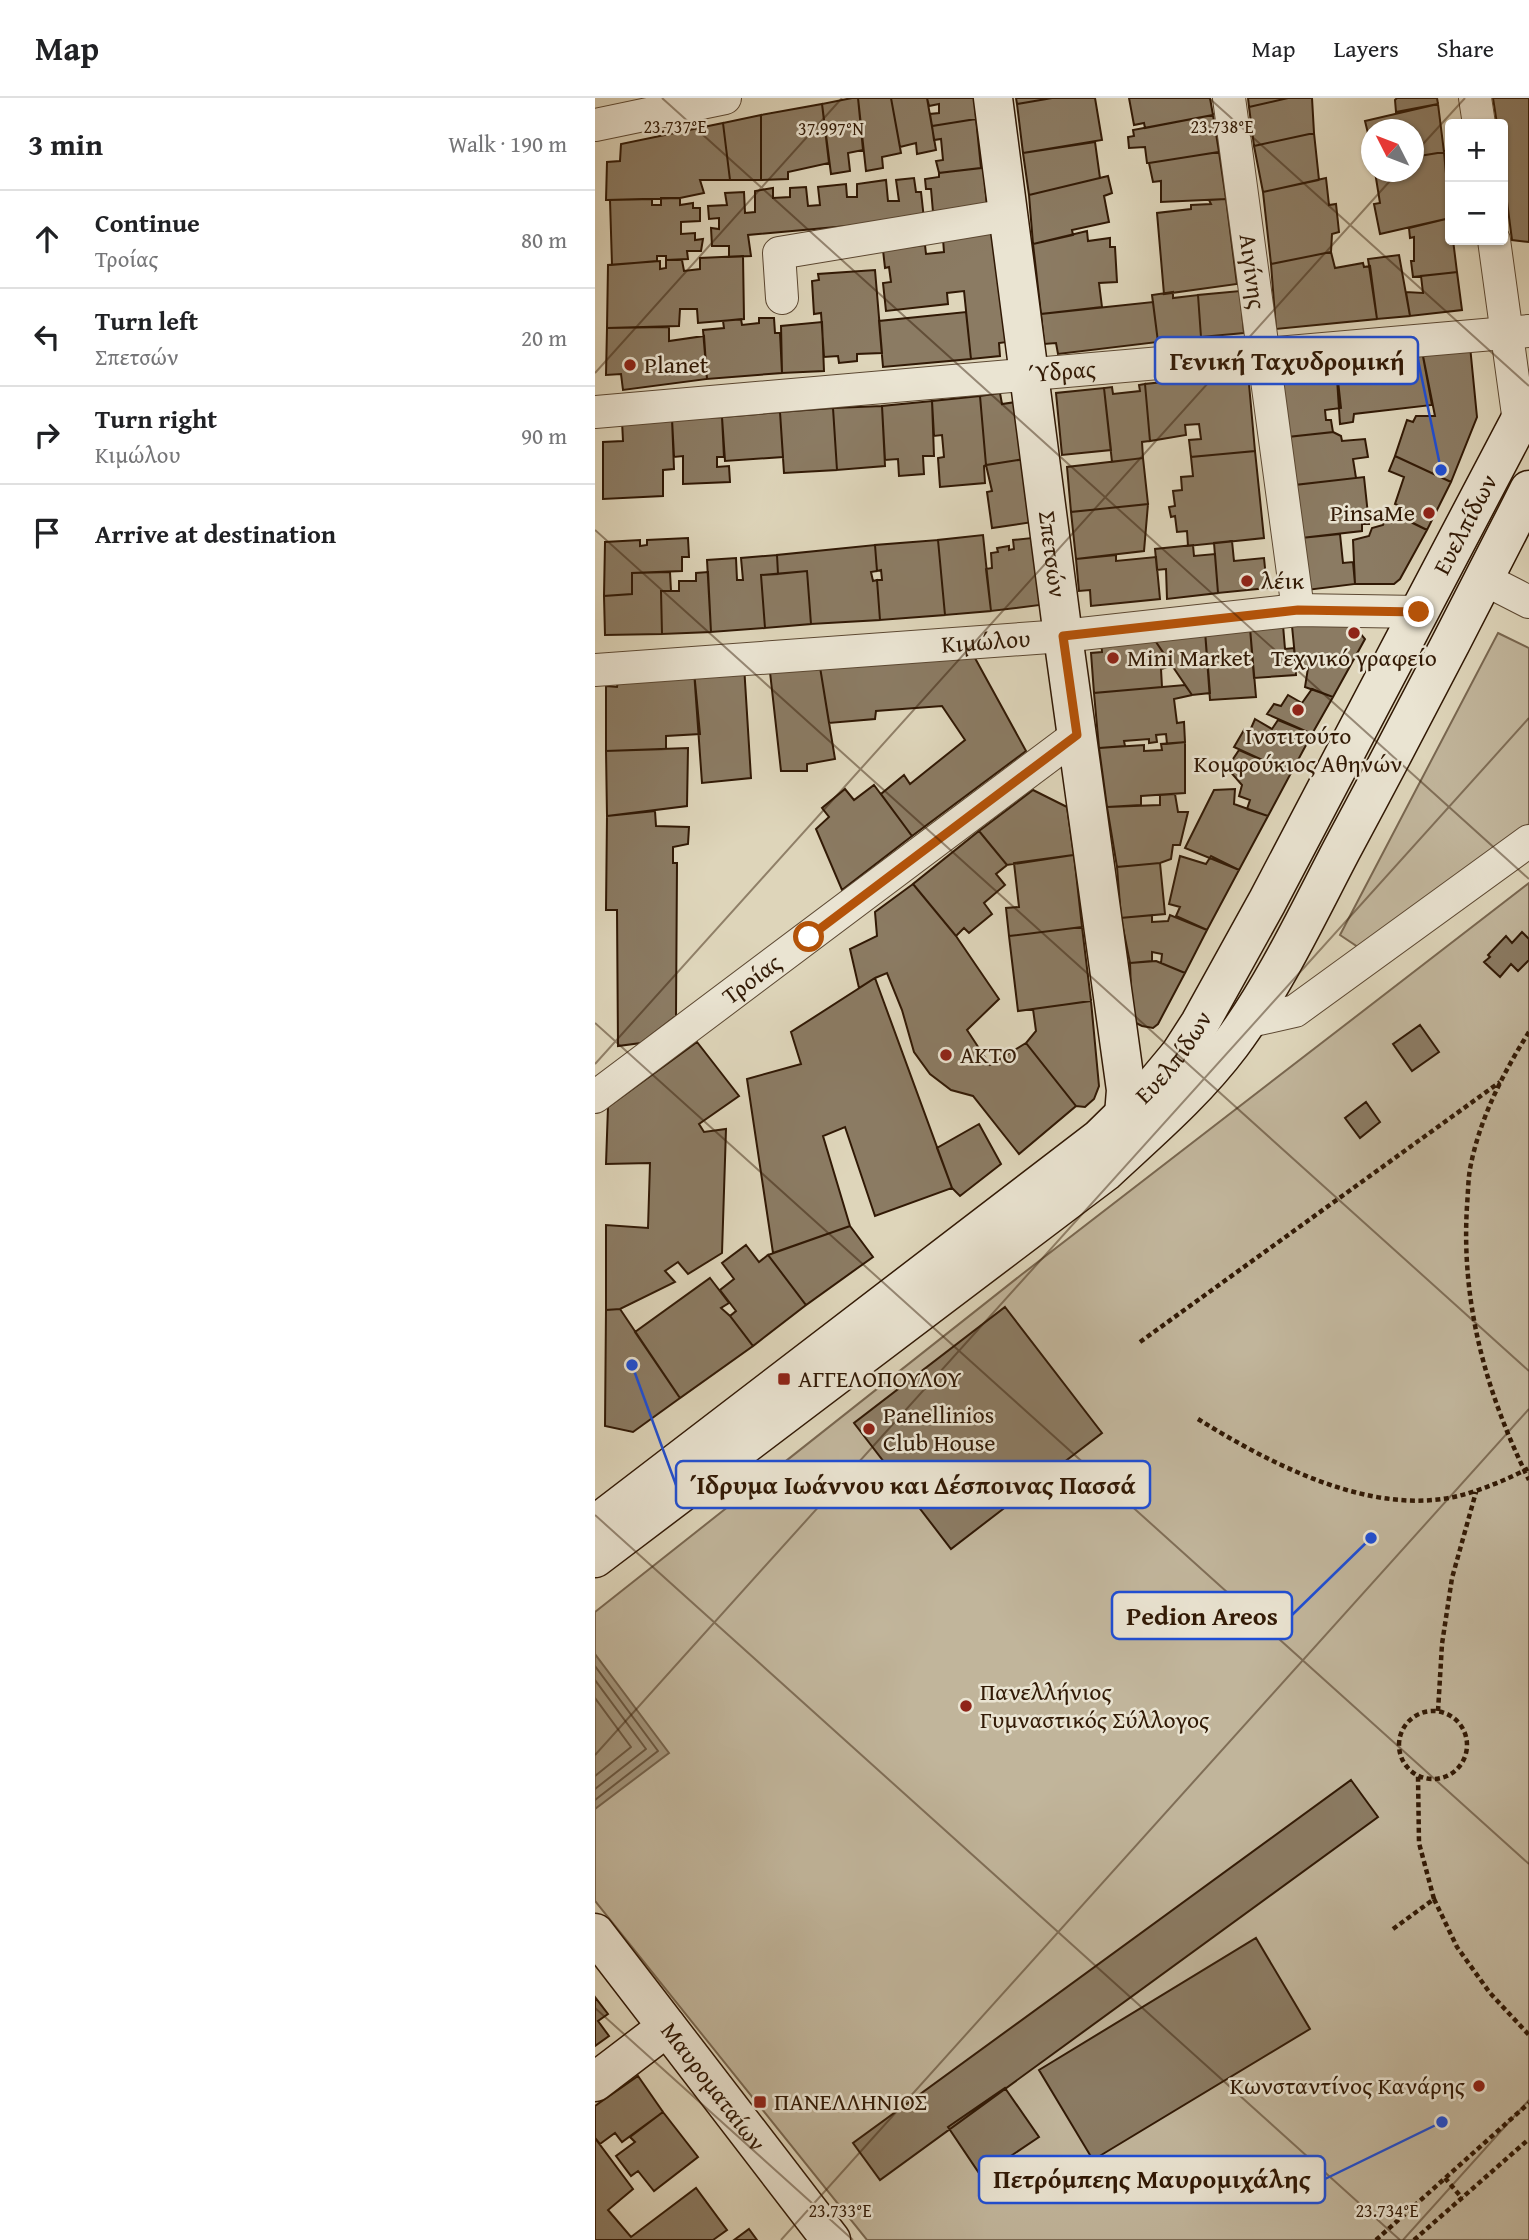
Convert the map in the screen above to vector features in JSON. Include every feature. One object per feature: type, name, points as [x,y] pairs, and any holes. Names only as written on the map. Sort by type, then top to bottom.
[{"type":"main road","name":"Σπετσών","points":[[993,98],[1028,375],[1126,1090],[1121,1141],[1105,1172]]},
{"type":"main road","name":"Ευελπίδων","points":[[595,1525],[1047,1179],[1125,1115],[1180,1054],[1222,986],[1524,412]]},
{"type":"main road","name":"Ευελπίδων","points":[[595,1558],[1105,1172],[1199,1083],[1247,1022],[1303,922],[1529,490]]},
{"type":"main road","name":"Μαυροματαίων","points":[[595,1933],[831,2240]]},
{"type":"main road","points":[[595,2082],[667,2027]]},
{"type":"street","points":[[595,125],[725,98]]},
{"type":"street","name":"Αιγίνης","points":[[1229,98],[1298,610]]},
{"type":"street","points":[[1475,98],[1478,119]]},
{"type":"street","points":[[782,298],[779,253],[1008,215]]},
{"type":"street","points":[[1495,245],[1518,332],[1524,412]]},
{"type":"street","name":"Ύδρας","points":[[595,412],[1518,332]]},
{"type":"street","points":[[1484,579],[1529,602]]},
{"type":"street","name":"Κιμώλου","points":[[595,670],[1063,636],[1298,610],[1419,612]]},
{"type":"street","name":"Τροίας","points":[[595,1097],[1077,735]]},
{"type":"street","points":[[1247,1022],[1295,1011],[1529,841]]},
{"type":"street","points":[[1267,902],[1303,922]]},
{"type":"path","points":[[1529,1032],[1485,1116],[1469,1170],[1465,1236],[1470,1303],[1485,1369],[1506,1432],[1527,1469],[1529,1480]]},
{"type":"path","points":[[1140,1342],[1501,1081]]},
{"type":"path","points":[[1198,1419],[1280,1465],[1322,1483],[1401,1499],[1452,1497],[1476,1491],[1527,1469]]},
{"type":"path","points":[[1439,1711],[1442,1644],[1452,1578],[1476,1491]]},
{"type":"path","points":[[1439,1711],[1459,1722],[1468,1742],[1467,1753],[1456,1771],[1436,1780],[1418,1776],[1407,1767],[1399,1748],[1400,1737],[1410,1720],[1420,1713],[1439,1711]]},
{"type":"path","points":[[1418,1776],[1419,1843],[1434,1899],[1457,1947],[1490,1993],[1529,2035]]},
{"type":"path","points":[[1393,1929],[1434,1899]]},
{"type":"path","points":[[1376,2240],[1529,2103]]},
{"type":"path","points":[[1415,2240],[1529,2139]]},
{"type":"path","points":[[1445,2178],[1462,2198]]},
{"type":"shaded area","points":[[1498,633],[1529,648],[1529,824],[1358,947],[1340,935]]},
{"type":"shaded area","points":[[1529,883],[1529,2240],[867,2240],[595,1901],[595,1612],[1021,1275]]},
{"type":"water","points":[[595,1654],[669,1753],[595,1809]]},
{"type":"building","points":[[858,98],[863,150],[848,153],[850,171],[831,174],[822,104]]},
{"type":"building","points":[[858,98],[891,98],[901,153],[882,157],[883,168],[866,171]]},
{"type":"building","points":[[891,98],[927,98],[936,150],[917,154],[916,143],[900,147]]},
{"type":"building","points":[[927,98],[975,98],[976,119],[932,126],[930,114],[939,113],[939,104],[929,106]]},
{"type":"building","points":[[1016,98],[1047,98],[1047,99],[1017,104]]},
{"type":"building","points":[[1052,98],[1095,98],[1102,140],[1023,153],[1017,104]]},
{"type":"building","points":[[1129,98],[1210,98],[1213,115],[1145,128],[1144,123],[1134,125]]},
{"type":"building","points":[[1248,98],[1288,98],[1249,107]]},
{"type":"building","points":[[1288,98],[1312,98],[1314,133],[1254,146],[1249,107]]},
{"type":"building","points":[[1397,98],[1437,98],[1438,104],[1396,112]]},
{"type":"building","points":[[1493,98],[1529,98],[1529,242],[1512,240],[1508,209],[1508,119],[1496,119]]},
{"type":"building","points":[[822,104],[829,163],[788,172],[788,179],[761,180],[761,115]]},
{"type":"building","points":[[1438,104],[1444,152],[1424,155],[1424,119],[1374,119]]},
{"type":"building","points":[[761,115],[761,180],[730,180],[723,123]]},
{"type":"building","points":[[1213,115],[1219,152],[1147,163],[1145,147],[1129,148],[1128,137],[1134,136],[1133,130]]},
{"type":"building","points":[[976,119],[981,168],[939,173],[936,161],[943,160],[941,139],[934,140],[932,126]]},
{"type":"building","points":[[723,123],[730,180],[700,180],[704,193],[680,198],[606,200],[607,162],[620,161],[621,144]]},
{"type":"building","points":[[1314,133],[1319,180],[1263,192],[1254,146]]},
{"type":"building","points":[[1095,142],[1100,178],[1029,195],[1023,153]]},
{"type":"building","points":[[1219,152],[1226,199],[1161,202],[1161,181],[1153,182],[1149,163]]},
{"type":"building","points":[[1444,152],[1445,219],[1380,234],[1374,204],[1380,203],[1377,182],[1424,182],[1424,155]]},
{"type":"building","points":[[988,167],[990,183],[985,184],[987,206],[933,212],[931,189],[926,189],[925,179],[939,177],[939,173]]},
{"type":"building","points":[[1108,176],[1112,193],[1104,196],[1109,222],[1072,230],[1073,235],[1033,244],[1029,195]]},
{"type":"building","points":[[914,178],[916,192],[921,192],[924,219],[748,235],[751,256],[729,257],[729,246],[712,246],[711,228],[719,229],[719,218],[709,219],[708,206],[727,205],[725,193],[744,192],[745,213],[755,212],[755,191],[773,188],[773,198],[790,197],[790,188],[806,187],[808,206],[820,205],[818,187],[846,184],[847,197],[857,197],[857,184],[886,180],[888,201],[899,201],[896,180]]},
{"type":"building","points":[[1326,178],[1329,205],[1336,204],[1339,232],[1332,234],[1331,252],[1271,264],[1263,192]]},
{"type":"building","points":[[661,198],[680,198],[680,205],[693,203],[693,208],[700,208],[700,221],[681,222],[681,234],[695,233],[695,240],[703,239],[701,251],[687,251],[688,259],[666,260],[666,256],[657,256],[657,261],[612,265],[610,200],[652,199],[652,205],[661,205]]},
{"type":"building","points":[[1226,199],[1237,284],[1164,294],[1157,213],[1191,209],[1191,205],[1211,204],[1209,200]]},
{"type":"building","points":[[1445,219],[1445,245],[1454,245],[1457,272],[1413,277],[1411,261],[1414,261],[1414,237],[1410,238],[1409,228]]},
{"type":"building","points":[[1087,231],[1088,241],[1110,238],[1110,247],[1115,247],[1117,282],[1099,283],[1102,307],[1041,314],[1033,244]]},
{"type":"building","points":[[995,233],[1007,342],[999,343],[1000,356],[971,359],[964,291],[947,293],[948,304],[886,311],[883,283],[891,282],[889,267],[885,268],[883,250],[925,245],[926,254],[944,252],[943,239]]},
{"type":"building","points":[[1331,252],[1335,268],[1363,263],[1364,267],[1370,266],[1377,319],[1276,329],[1271,264]]},
{"type":"building","points":[[1399,255],[1410,316],[1377,319],[1368,259]]},
{"type":"building","points":[[743,256],[744,319],[698,323],[697,309],[680,309],[679,326],[607,328],[608,265],[660,261],[660,269],[666,268],[666,260],[682,260],[684,271],[700,269],[700,258]]},
{"type":"building","points":[[875,270],[882,353],[857,354],[857,361],[839,363],[838,356],[824,357],[821,313],[814,314],[812,281],[819,280],[818,274]]},
{"type":"building","points":[[1457,272],[1462,310],[1410,316],[1406,292],[1423,293],[1421,276]]},
{"type":"building","points":[[1240,291],[1244,333],[1201,337],[1198,295]]},
{"type":"building","points":[[1173,292],[1173,298],[1198,295],[1201,337],[1158,342],[1152,295]]},
{"type":"building","points":[[1153,302],[1158,342],[1058,354],[1056,343],[1044,344],[1041,314]]},
{"type":"building","points":[[966,312],[971,359],[883,367],[879,321]]},
{"type":"building","points":[[759,318],[774,318],[775,333],[780,333],[782,373],[707,379],[703,330],[724,328],[723,321],[741,319],[742,325],[759,323]]},
{"type":"building","points":[[822,322],[824,371],[782,373],[781,326]]},
{"type":"building","points":[[669,327],[669,341],[704,336],[707,379],[623,390],[621,374],[606,375],[607,328]]},
{"type":"building","points":[[1470,346],[1477,417],[1451,482],[1395,456],[1407,420],[1413,422],[1416,416],[1435,416],[1422,351]]},
{"type":"building","points":[[1422,351],[1432,405],[1354,414],[1353,422],[1340,424],[1336,363]]},
{"type":"building","points":[[1336,363],[1341,408],[1325,410],[1326,420],[1331,420],[1333,432],[1288,437],[1281,369]]},
{"type":"building","points":[[1248,373],[1255,451],[1191,457],[1189,440],[1201,439],[1199,424],[1185,425],[1186,435],[1150,441],[1145,384]]},
{"type":"building","points":[[1145,384],[1150,441],[1142,442],[1143,458],[1112,462],[1104,388],[1112,387],[1113,394],[1140,391],[1139,385]]},
{"type":"building","points":[[1104,388],[1111,450],[1062,455],[1056,393]]},
{"type":"building","points":[[1000,393],[1002,404],[1016,402],[1025,459],[986,465],[980,396]]},
{"type":"building","points":[[980,396],[985,483],[940,487],[938,458],[944,457],[942,435],[934,436],[932,401]]},
{"type":"building","points":[[932,401],[934,456],[923,456],[924,474],[899,476],[898,459],[885,460],[882,406]]},
{"type":"building","points":[[882,406],[885,466],[837,470],[833,408]]},
{"type":"building","points":[[833,408],[837,470],[784,473],[780,412]]},
{"type":"building","points":[[780,412],[783,457],[725,461],[722,417]]},
{"type":"building","points":[[722,417],[724,457],[717,457],[717,467],[729,466],[730,482],[683,484],[683,456],[674,457],[672,419]]},
{"type":"building","points":[[672,419],[674,469],[663,470],[663,496],[603,499],[603,442],[623,441],[622,421]]},
{"type":"building","points":[[1333,432],[1341,436],[1342,441],[1365,439],[1368,457],[1353,459],[1356,478],[1295,485],[1288,437]]},
{"type":"building","points":[[1255,451],[1264,538],[1188,546],[1187,531],[1177,532],[1175,516],[1171,517],[1169,507],[1175,506],[1173,491],[1182,490],[1181,477],[1193,476],[1191,457]]},
{"type":"building","points":[[1395,456],[1451,482],[1427,530],[1395,514],[1400,506],[1395,504],[1404,477],[1389,471]]},
{"type":"building","points":[[1143,458],[1148,504],[1071,512],[1067,467]]},
{"type":"building","points":[[1025,459],[1033,522],[992,528],[987,492],[992,491],[986,465]]},
{"type":"building","points":[[1364,477],[1369,524],[1362,524],[1362,531],[1301,538],[1295,485]]},
{"type":"building","points":[[1148,504],[1144,551],[1076,559],[1071,512]]},
{"type":"building","points":[[1388,511],[1427,530],[1400,579],[1394,584],[1355,584],[1353,540],[1369,536],[1372,528],[1383,525]]},
{"type":"building","points":[[1340,534],[1343,563],[1353,562],[1355,584],[1307,590],[1301,538]]},
{"type":"building","points":[[983,535],[991,611],[945,615],[938,540]]},
{"type":"building","points":[[688,538],[689,557],[682,557],[682,571],[632,573],[632,594],[604,596],[605,542],[640,540],[640,546],[647,545],[647,540]]},
{"type":"building","points":[[1032,538],[1040,605],[991,611],[986,569],[992,568],[991,553],[998,552],[997,548],[1009,546],[1009,550],[1014,549],[1013,540]]},
{"type":"building","points":[[938,540],[945,615],[880,620],[877,580],[882,580],[881,570],[877,571],[875,545]]},
{"type":"building","points":[[1232,541],[1234,561],[1264,558],[1267,588],[1218,593],[1214,543]]},
{"type":"building","points":[[875,545],[877,571],[871,572],[873,581],[877,580],[880,620],[811,624],[807,571],[778,574],[777,555]]},
{"type":"building","points":[[1193,545],[1194,556],[1215,554],[1218,593],[1167,599],[1166,569],[1157,570],[1155,549]]},
{"type":"building","points":[[777,555],[778,574],[761,575],[765,628],[711,632],[707,560],[736,558],[737,580],[743,580],[741,558]]},
{"type":"building","points":[[1116,555],[1116,561],[1156,557],[1160,599],[1091,606],[1090,590],[1079,591],[1076,559]]},
{"type":"building","points":[[807,571],[811,624],[765,628],[761,575]]},
{"type":"building","points":[[670,572],[671,591],[661,591],[662,634],[605,635],[604,596],[632,594],[632,573]]},
{"type":"building","points":[[708,572],[711,632],[662,634],[661,591],[679,591],[679,581],[696,581],[696,573]]},
{"type":"building","points":[[1349,620],[1365,639],[1333,697],[1305,687],[1308,668],[1296,667],[1292,626]]},
{"type":"building","points":[[1283,625],[1285,649],[1294,648],[1296,675],[1254,678],[1250,628]]},
{"type":"building","points":[[1250,628],[1256,697],[1210,700],[1205,631]]},
{"type":"building","points":[[1205,631],[1210,693],[1192,695],[1152,636]]},
{"type":"building","points":[[1152,636],[1172,666],[1161,669],[1162,687],[1094,693],[1091,653],[1102,652],[1101,639]]},
{"type":"building","points":[[970,649],[1026,751],[912,836],[881,794],[904,775],[910,784],[965,740],[942,706],[876,711],[875,719],[829,723],[819,661]]},
{"type":"building","points":[[819,661],[835,759],[807,764],[807,771],[781,771],[769,663]]},
{"type":"building","points":[[744,665],[751,778],[702,783],[694,671]]},
{"type":"building","points":[[694,671],[700,734],[666,736],[666,749],[606,751],[606,686],[617,687],[619,676]]},
{"type":"building","points":[[1185,685],[1192,695],[1174,699],[1177,723],[1184,722],[1185,742],[1167,744],[1166,734],[1156,735],[1157,742],[1149,743],[1149,739],[1124,741],[1125,746],[1099,748],[1094,693]]},
{"type":"building","name":"Ινστιτούτο Κομφούκιος Αθηνών","points":[[1312,689],[1333,697],[1312,734],[1267,714],[1274,704],[1281,706],[1288,695],[1302,703]]},
{"type":"building","points":[[1255,719],[1272,729],[1278,720],[1312,734],[1291,773],[1234,747],[1244,730],[1249,733]]},
{"type":"building","points":[[1185,742],[1185,793],[1141,796],[1141,805],[1107,807],[1099,748],[1144,745],[1144,751],[1162,750],[1161,744]]},
{"type":"building","points":[[688,748],[687,806],[607,816],[606,751]]},
{"type":"building","points":[[1239,750],[1291,773],[1268,816],[1247,809],[1250,800],[1239,796],[1242,785],[1227,768]]},
{"type":"building","points":[[874,785],[912,836],[842,890],[816,829],[829,817],[822,808],[845,789],[854,800]]},
{"type":"building","points":[[1235,789],[1234,804],[1268,816],[1239,870],[1185,848],[1214,790]]},
{"type":"building","points":[[1033,790],[1067,807],[1074,855],[1007,865],[979,831]]},
{"type":"building","points":[[1175,794],[1178,812],[1188,812],[1180,845],[1173,845],[1171,859],[1160,863],[1117,867],[1107,807],[1160,805],[1160,795]]},
{"type":"building","points":[[655,811],[656,826],[689,827],[688,844],[673,847],[673,863],[677,863],[676,1016],[641,1043],[618,1046],[617,910],[606,910],[607,816]]},
{"type":"building","points":[[979,831],[1007,865],[996,874],[1005,885],[984,903],[992,914],[969,933],[964,928],[956,936],[913,884]]},
{"type":"building","points":[[1074,855],[1082,927],[1009,936],[1006,908],[1019,907],[1014,863]]},
{"type":"building","points":[[1180,856],[1206,864],[1211,856],[1239,870],[1207,930],[1176,916],[1180,907],[1169,904]]},
{"type":"building","points":[[1160,863],[1165,914],[1121,918],[1117,867]]},
{"type":"building","points":[[913,884],[956,936],[999,999],[967,1030],[990,1065],[1026,1043],[1076,1106],[1019,1154],[973,1096],[951,1090],[930,1074],[914,1052],[902,1010],[887,973],[859,988],[850,949],[877,936],[875,912]]},
{"type":"building","points":[[1152,915],[1152,922],[1168,921],[1170,915],[1207,930],[1185,973],[1161,963],[1162,954],[1152,952],[1152,961],[1130,963],[1121,918]]},
{"type":"building","points":[[1082,927],[1091,1001],[1018,1011],[1009,936]]},
{"type":"building","points":[[1522,932],[1529,939],[1529,960],[1518,971],[1511,964],[1500,977],[1484,962],[1506,936],[1512,943]]},
{"type":"building","points":[[1156,961],[1185,973],[1158,1024],[1153,1028],[1132,1021],[1130,963]]},
{"type":"building","points":[[875,978],[952,1188],[875,1216],[845,1127],[823,1136],[850,1226],[773,1253],[747,1079],[801,1064],[791,1032]]},
{"type":"building","points":[[1091,1001],[1099,1086],[1094,1099],[1085,1107],[1076,1106],[1026,1043],[1036,1031],[1033,1009]]},
{"type":"building","points":[[1420,1025],[1439,1052],[1412,1071],[1393,1044]]},
{"type":"building","points":[[697,1042],[739,1096],[699,1124],[704,1132],[726,1129],[722,1253],[688,1274],[678,1262],[665,1271],[675,1282],[620,1309],[606,1310],[606,1225],[648,1228],[650,1163],[606,1164],[608,1107]]},
{"type":"building","points":[[1366,1102],[1380,1122],[1360,1138],[1345,1118]]},
{"type":"building","points":[[979,1124],[1001,1164],[960,1196],[952,1188],[937,1148]]},
{"type":"building","points":[[850,1226],[873,1257],[806,1305],[768,1255]]},
{"type":"building","points":[[746,1245],[759,1262],[768,1255],[806,1305],[753,1346],[730,1316],[736,1311],[720,1290],[734,1279],[722,1263]]},
{"type":"building","points":[[710,1278],[729,1303],[721,1308],[753,1346],[680,1398],[635,1332]]},
{"type":"building","points":[[1005,1307],[1102,1433],[951,1549],[854,1423]]},
{"type":"building","points":[[620,1309],[680,1398],[633,1432],[605,1426],[606,1310]]},
{"type":"building","points":[[1351,1780],[1378,1817],[880,2180],[853,2143]]},
{"type":"building","points":[[1256,1938],[1310,2029],[1093,2160],[1039,2070]]},
{"type":"building","points":[[595,1997],[608,2014],[598,2021],[609,2036],[595,2046]]},
{"type":"building","points":[[638,2076],[663,2112],[622,2142],[615,2133],[600,2144],[595,2138],[595,2106]]},
{"type":"building","points":[[1005,2088],[1039,2137],[981,2176],[948,2127]]},
{"type":"building","points":[[663,2112],[698,2157],[654,2191],[638,2171],[631,2176],[616,2156],[635,2142],[630,2137]]},
{"type":"building","points":[[595,2138],[633,2189],[608,2210],[631,2237],[696,2188],[727,2230],[713,2240],[595,2240]]},
{"type":"building","points":[[749,2229],[757,2240],[734,2240]]},
{"type":"place","name":"Planet","points":[[630,365]]},
{"type":"place","name":"Γενική Ταχυδρομική","points":[[1441,470]]},
{"type":"place","name":"PinsaMe","points":[[1429,513]]},
{"type":"place","name":"λέικ","points":[[1247,581]]},
{"type":"place","name":"Τεχνικό γραφείο","points":[[1354,633]]},
{"type":"place","name":"Mini Market","points":[[1113,658]]},
{"type":"place","name":"Ινστιτούτο Κομφούκιος Αθηνών","points":[[1298,710]]},
{"type":"place","name":"ΑΚΤΟ","points":[[946,1055]]},
{"type":"place","name":"Ίδρυμα Ιωάννου και Δέσποινας Πασσά","points":[[632,1365]]},
{"type":"place","name":"ΑΓΓΕΛΟΠΟΥΛΟΥ","points":[[784,1379]]},
{"type":"place","name":"Panellinios Club House","points":[[869,1429]]},
{"type":"place","name":"Pedion Areos","points":[[1371,1538]]},
{"type":"place","name":"Πανελλήνιος Γυμναστικός Σύλλογος","points":[[966,1706]]},
{"type":"place","name":"Κωνσταντίνος Κανάρης","points":[[1479,2086]]},
{"type":"place","name":"ΠΑΝΕΛΛΗΝΙΟΣ","points":[[760,2102]]},
{"type":"place","name":"Πετρόμπεης Μαυρομιχάλης","points":[[1442,2122]]},
{"type":"route","points":[[809,937],[1077,735],[1063,636],[1298,610],[1419,612]]}]
